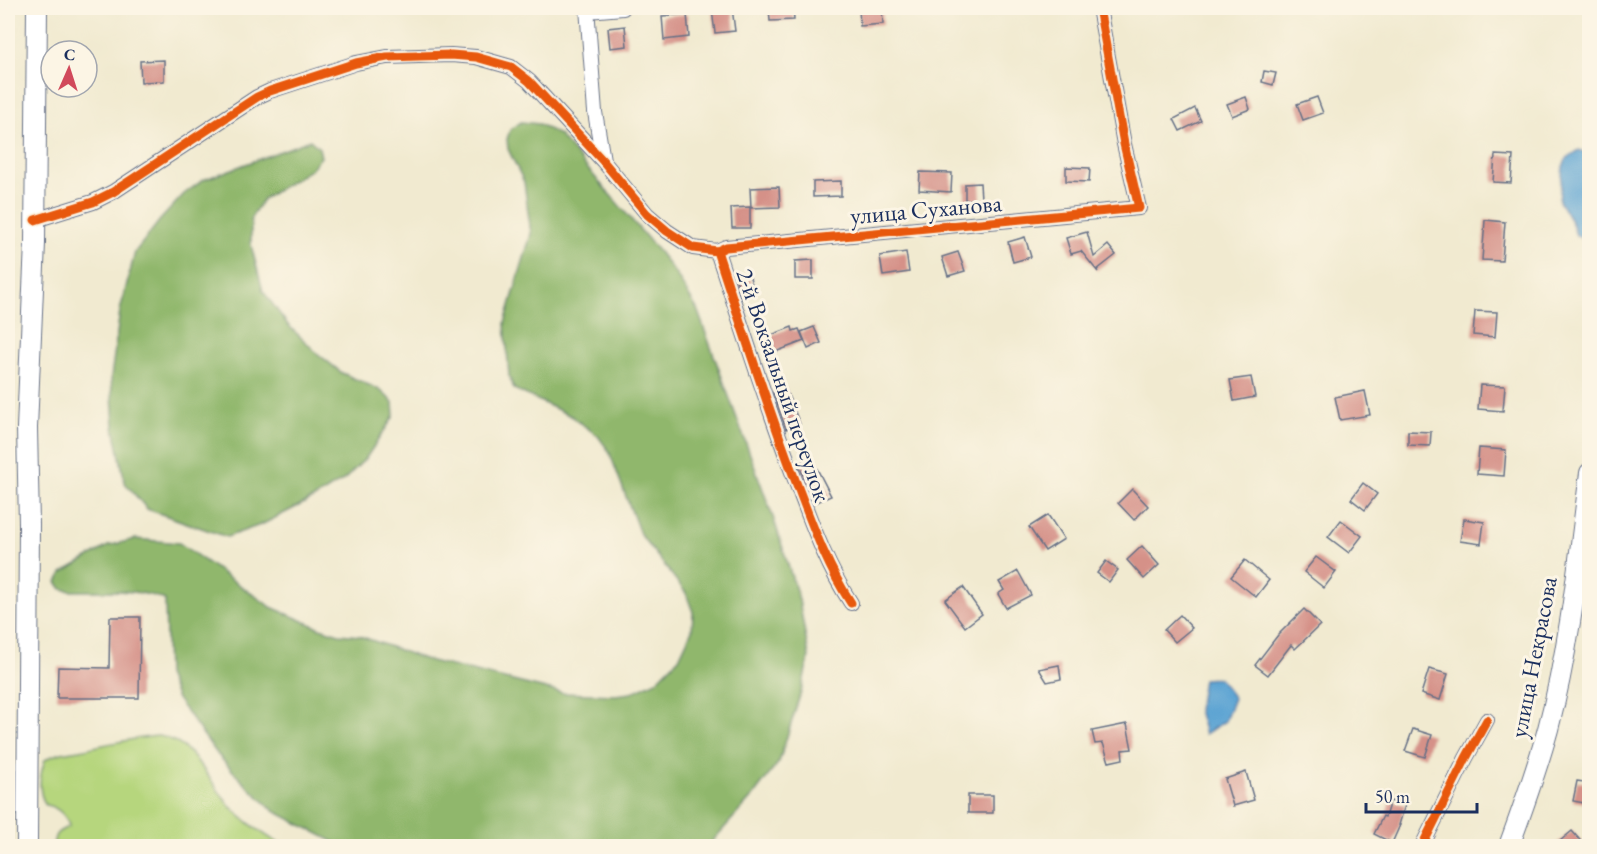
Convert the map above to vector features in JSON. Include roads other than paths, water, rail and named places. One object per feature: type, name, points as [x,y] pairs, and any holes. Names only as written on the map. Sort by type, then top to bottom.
[{"type":"main road","points":[[27,846],[29,525],[27,428],[35,220],[37,8]]},
{"type":"main road","name":"улица Некрасова","points":[[1509,846],[1548,729],[1562,666],[1590,473]]},
{"type":"street","points":[[603,161],[595,112],[587,9],[623,8]]},
{"type":"street","name":"улица Суханова","points":[[717,251],[726,247],[1139,208],[1124,144],[1099,8]]},
{"type":"street","name":"2-й Вокзальный переулок","points":[[35,220],[93,202],[112,192],[263,94],[356,63],[387,57],[451,55],[468,56],[511,67],[529,81],[603,161],[647,214],[693,248],[717,251],[777,431],[822,551],[851,603]]},
{"type":"street","points":[[1422,846],[1487,720]]},
{"type":"water","points":[[1579,150],[1590,154],[1589,234],[1581,238],[1576,235],[1559,201],[1566,159]]},
{"type":"water","points":[[1219,678],[1234,698],[1225,721],[1205,734],[1198,710],[1203,679]]}]
